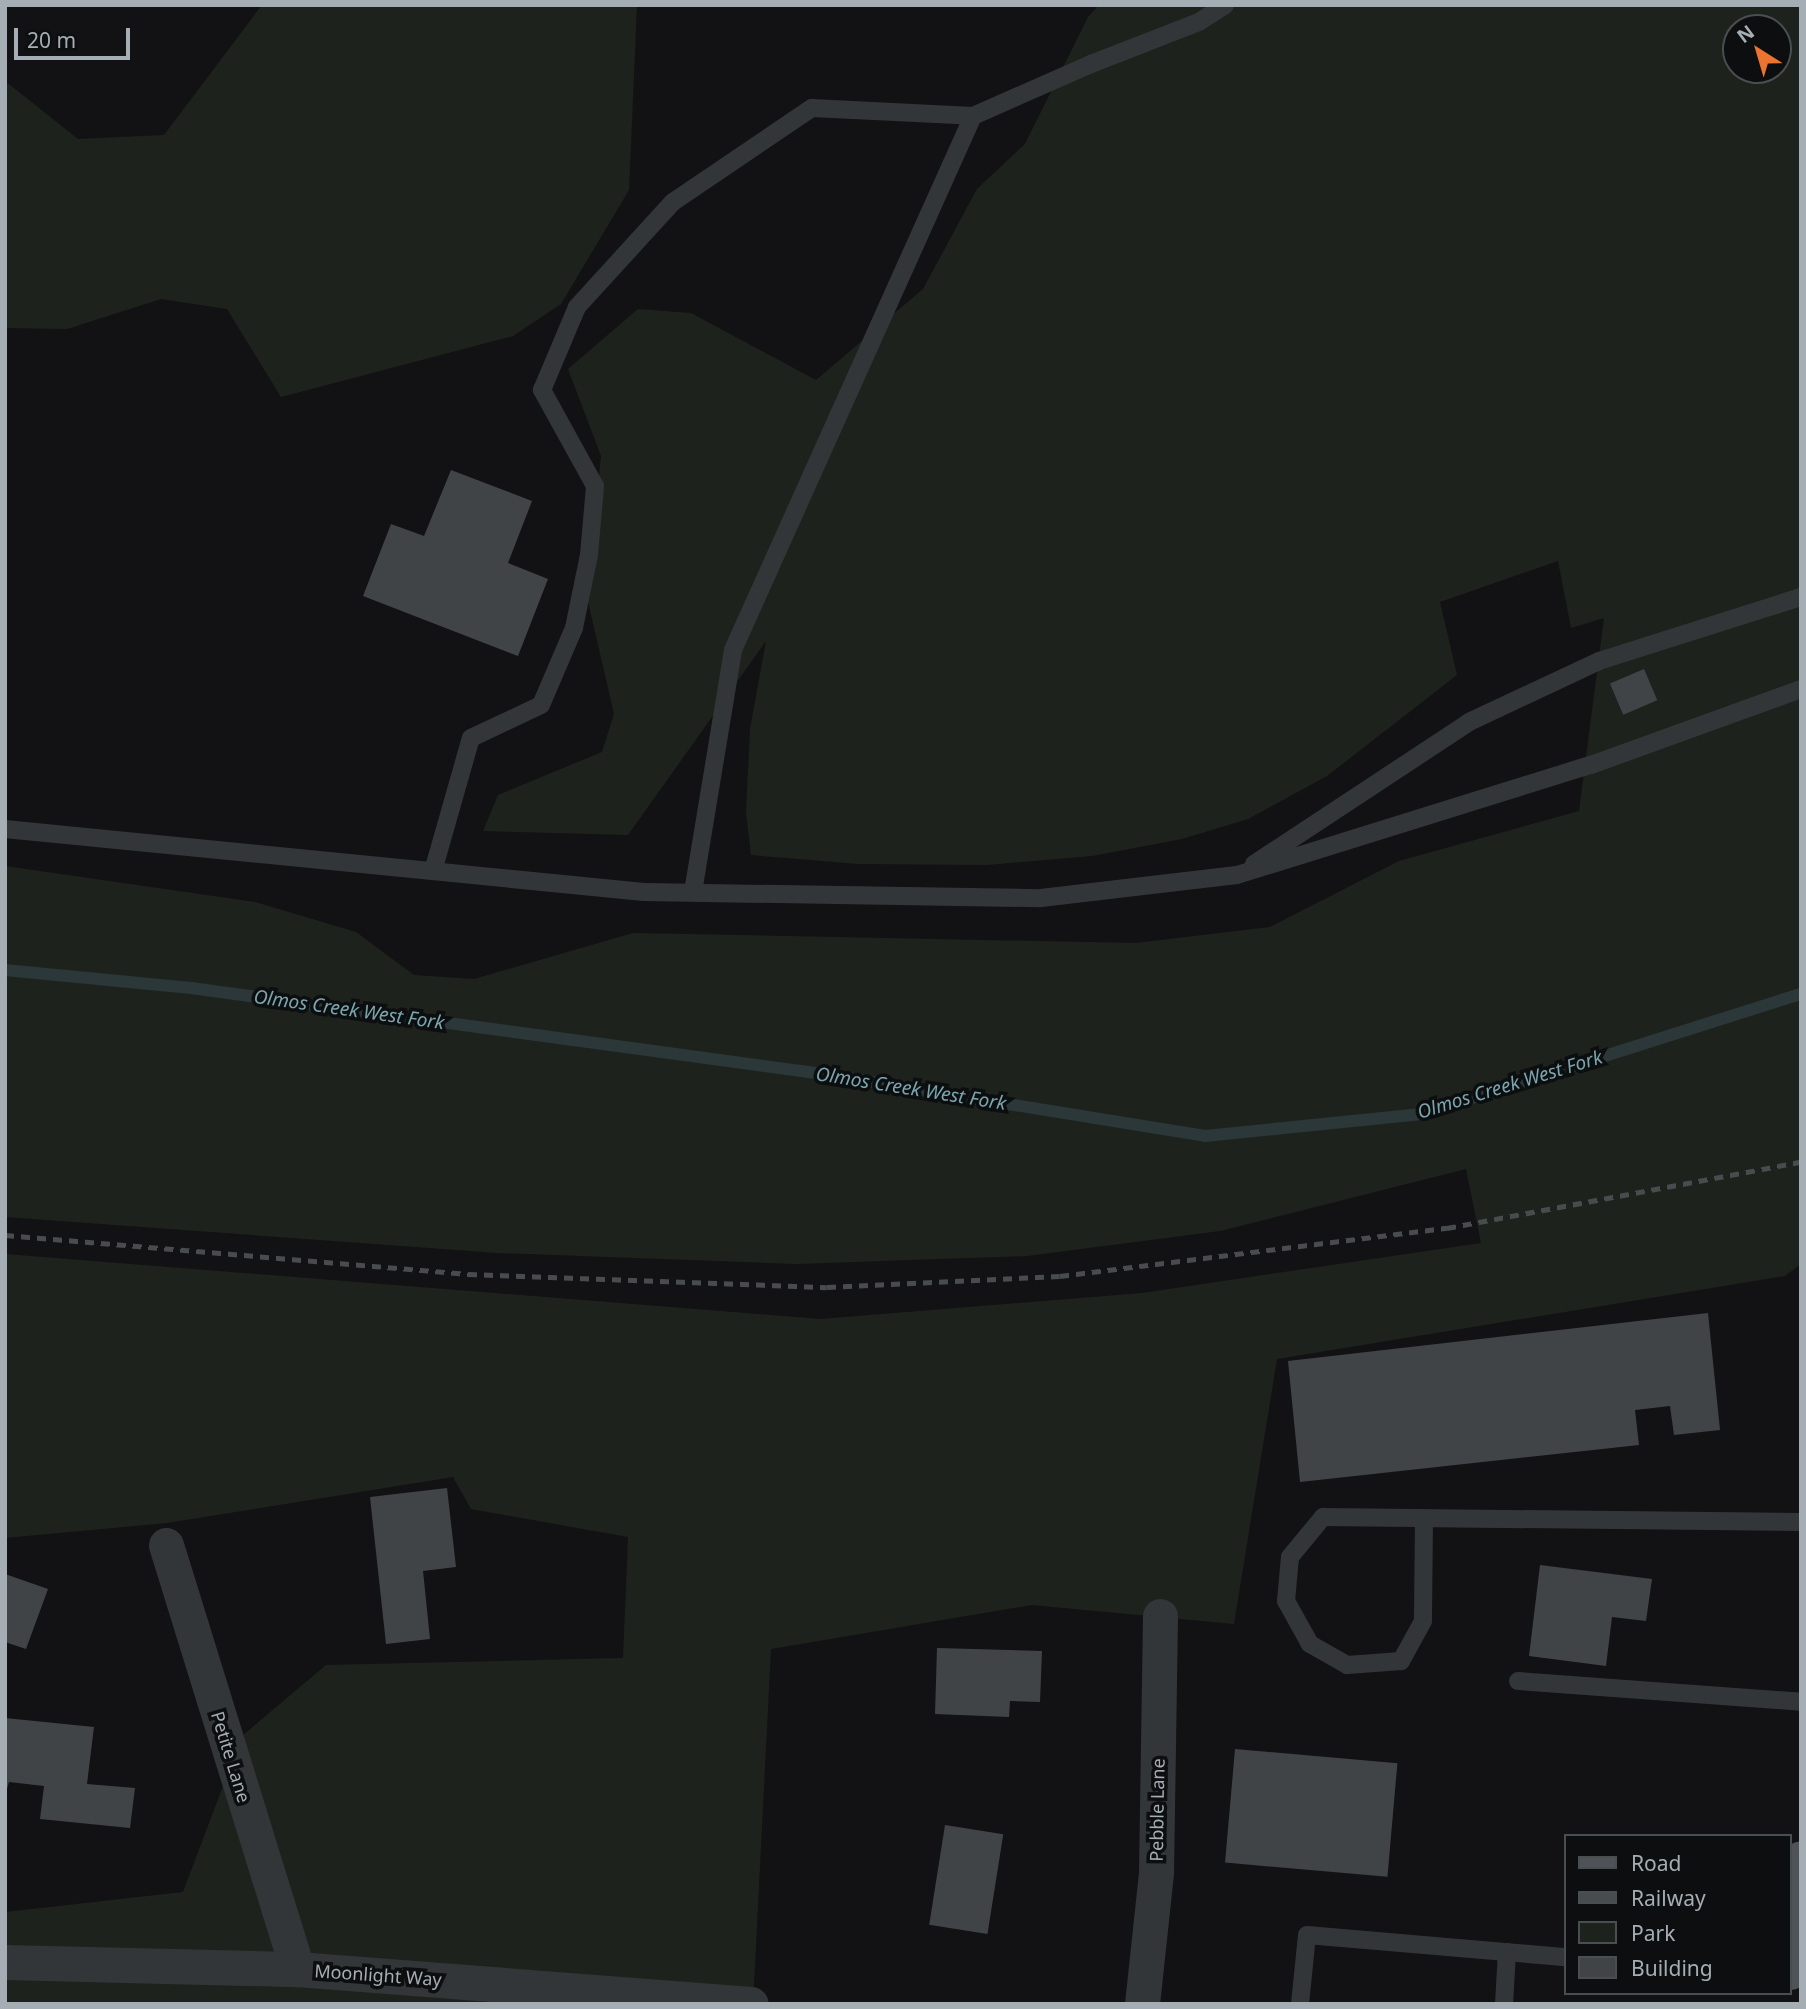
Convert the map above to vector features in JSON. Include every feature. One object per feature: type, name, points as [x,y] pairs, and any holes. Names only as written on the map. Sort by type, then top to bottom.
[{"type":"main road","points":[[1792,1951],[1801,1861]]},
{"type":"street","name":"Petite Lane","points":[[166,1545],[297,1969]]},
{"type":"street","name":"Pebble Lane","points":[[1142,2004],[1156,1871],[1160,1616]]},
{"type":"street","name":"Moonlight Way","points":[[5,1962],[297,1969],[751,2004]]},
{"type":"lane","points":[[433,871],[471,738],[541,705],[574,628],[589,555],[596,486],[542,390],[577,307],[673,202],[812,108],[973,116],[1199,22],[1225,5]]},
{"type":"lane","points":[[693,892],[733,650],[973,116]]},
{"type":"lane","points":[[1237,875],[1469,723],[1600,661],[1801,597]]},
{"type":"lane","points":[[5,828],[644,892],[1041,898],[1237,875],[1591,765],[1801,689]]},
{"type":"lane","points":[[1424,1520],[1423,1621],[1401,1661],[1347,1665],[1310,1644],[1286,1601],[1290,1557],[1323,1517],[1801,1522]]},
{"type":"lane","points":[[1518,1681],[1801,1702]]},
{"type":"lane","points":[[1300,2004],[1307,1935],[1564,1957]]},
{"type":"lane","points":[[1504,2004],[1507,1952]]},
{"type":"green space","points":[[262,5],[637,5],[629,190],[561,304],[513,336],[281,397],[227,309],[161,299],[67,329],[5,328],[5,81],[78,139],[164,135]]},
{"type":"green space","points":[[1099,5],[1801,5],[1801,1264],[1785,1276],[1277,1359],[1234,1624],[1032,1605],[771,1649],[753,2004],[5,2004],[5,1912],[183,1892],[242,1736],[326,1665],[623,1658],[628,1537],[471,1509],[453,1477],[167,1523],[5,1538],[5,1254],[820,1319],[1142,1293],[1481,1243],[1466,1169],[1220,1231],[1027,1256],[797,1264],[498,1253],[5,1217],[5,866],[255,902],[356,932],[414,975],[474,979],[633,933],[1136,943],[1270,927],[1399,861],[1579,811],[1604,618],[1571,628],[1558,561],[1440,602],[1457,675],[1327,776],[1248,819],[1182,839],[1092,856],[987,865],[858,864],[751,855],[746,812],[750,729],[766,641],[628,835],[483,831],[498,795],[602,752],[614,714],[587,597],[601,456],[568,369],[638,309],[691,313],[816,380],[923,289],[977,189],[1025,144],[1088,17]]},
{"type":"building","points":[[451,470],[532,501],[508,563],[548,579],[518,656],[363,596],[391,524],[424,536]]},
{"type":"building","points":[[1644,669],[1657,700],[1623,715],[1610,683]]},
{"type":"building","points":[[1708,1313],[1720,1430],[1674,1435],[1670,1406],[1635,1410],[1639,1445],[1300,1482],[1288,1361]]},
{"type":"building","points":[[447,1488],[456,1567],[423,1571],[430,1639],[386,1644],[370,1497]]},
{"type":"building","points":[[1540,1565],[1652,1579],[1646,1621],[1612,1617],[1606,1666],[1529,1656]]},
{"type":"building","points":[[5,1574],[48,1589],[26,1649],[5,1642]]},
{"type":"building","points":[[937,1648],[1042,1651],[1040,1702],[1010,1701],[1009,1717],[935,1714]]},
{"type":"building","points":[[5,1718],[94,1727],[87,1784],[135,1788],[130,1828],[40,1819],[44,1786],[9,1782],[5,1796]]},
{"type":"building","points":[[1235,1749],[1397,1763],[1387,1877],[1225,1863]]},
{"type":"building","points":[[945,1825],[1003,1834],[987,1934],[929,1925]]},
{"type":"waterway","name":"Olmos Creek West Fork","points":[[5,970],[191,988],[823,1074],[1205,1136],[1422,1114],[1801,994]]},
{"type":"railway","points":[[5,1235],[468,1274],[827,1287],[1060,1276],[1447,1228],[1801,1162]]}]
